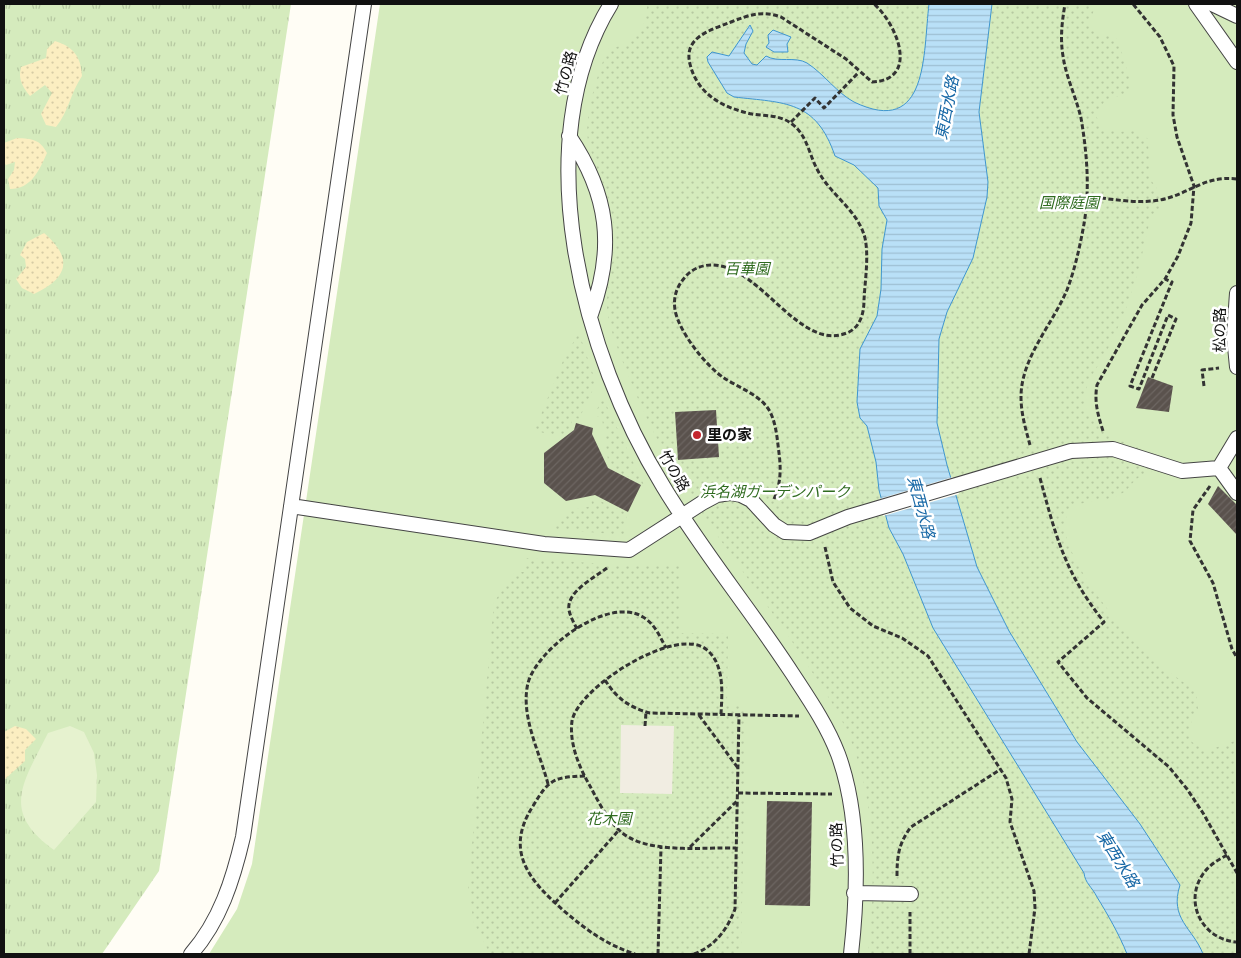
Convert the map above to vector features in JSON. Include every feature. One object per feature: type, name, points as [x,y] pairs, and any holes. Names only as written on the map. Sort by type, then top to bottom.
[{"type":"lane","points":[[191,954],[220,911],[237,866],[243,837],[364,4]]},
{"type":"lane","name":"竹の路","points":[[612,4],[588,52],[577,89],[569,136],[567,164],[568,202],[574,245],[591,314],[608,369],[624,409],[662,486],[773,643],[819,716],[838,754],[850,795],[854,838],[851,954]]},
{"type":"lane","points":[[1196,4],[1237,62]]},
{"type":"lane","points":[[1212,4],[1237,16]]},
{"type":"lane","points":[[569,136],[586,161],[598,191],[605,224],[606,257],[600,289],[591,314]]},
{"type":"lane","name":"松の路","points":[[1231,367],[1237,293]]},
{"type":"lane","points":[[1219,468],[1237,438]]},
{"type":"lane","points":[[291,506],[544,544],[628,550],[717,495],[730,493],[741,495],[751,500],[774,525],[785,532],[809,533],[821,530],[848,517],[1071,451],[1108,450],[1133,455],[1182,471],[1219,468]]},
{"type":"lane","points":[[1219,468],[1237,493]]},
{"type":"lane","points":[[854,893],[904,894]]},
{"type":"path","points":[[762,512],[773,500],[779,487],[780,468],[772,417],[767,407],[757,398],[721,376],[706,364],[676,317],[674,301],[678,285],[689,272],[704,265],[720,265],[754,283],[801,323],[827,335],[841,336],[854,330],[862,319],[866,242],[862,227],[854,214],[826,184],[800,131],[790,123],[777,117],[750,114],[714,101],[702,90],[694,77],[689,62],[689,50],[694,40],[704,34],[751,15],[771,14],[781,17],[846,59],[872,82],[886,81],[897,73],[901,60],[897,40],[889,22],[874,4]]},
{"type":"path","points":[[1108,450],[1096,408],[1095,396],[1097,385],[1142,305],[1165,279],[1178,256],[1190,223],[1194,186],[1176,137],[1173,115],[1174,66],[1160,37],[1132,4]]},
{"type":"path","points":[[790,123],[815,98],[824,108],[859,72]]},
{"type":"path","points":[[1086,196],[1138,202],[1160,200],[1221,177],[1237,179]]},
{"type":"path","points":[[1152,378],[1176,319],[1168,316],[1138,389],[1130,386],[1172,282],[1165,279]]},
{"type":"path","points":[[1204,386],[1202,370],[1231,367]]},
{"type":"path","points":[[1219,468],[1206,492],[1193,510],[1190,541],[1214,583],[1232,649],[1237,658]]},
{"type":"path","points":[[821,530],[829,568],[840,596],[861,618],[873,626],[902,638],[928,656],[1006,778],[1012,800],[1010,822],[1034,891],[1035,908],[1029,954]]},
{"type":"path","points":[[577,628],[569,612],[569,603],[573,595],[628,550]]},
{"type":"path","points":[[548,784],[528,718],[526,701],[528,683],[535,667],[546,654],[577,628],[594,620],[628,612],[643,617],[655,628],[666,648]]},
{"type":"path","points":[[721,714],[721,680],[714,657],[699,644],[689,642],[666,648],[640,659],[589,692],[578,705],[572,720],[572,736],[585,776],[598,800],[619,830],[631,839],[645,845],[661,847],[736,848]]},
{"type":"path","points":[[605,680],[624,702],[646,712],[819,716]]},
{"type":"path","points":[[646,712],[646,726]]},
{"type":"path","points":[[698,714],[738,769]]},
{"type":"path","points":[[694,954],[717,939],[733,916],[735,909],[739,715]]},
{"type":"path","points":[[910,954],[898,851],[902,838],[911,827],[1001,769]]},
{"type":"path","points":[[585,776],[558,777],[548,784],[526,818],[521,834],[521,850],[525,866],[532,881],[555,903],[598,938],[635,954]]},
{"type":"path","points":[[738,793],[850,795]]},
{"type":"path","points":[[689,847],[737,801]]},
{"type":"path","points":[[555,903],[619,830]]},
{"type":"path","points":[[658,954],[661,847]]},
{"type":"path","points":[[1227,855],[1212,864],[1203,873],[1197,885],[1194,898],[1196,911],[1202,923],[1211,933],[1222,940],[1237,942]]},
{"type":"green space","points":[[4,4],[291,4],[159,871],[102,954],[4,954]]},
{"type":"green space","name":"浜名湖ガーデンパーク","points":[[380,4],[1237,4],[1237,954],[209,954],[237,909],[252,864]]},
{"type":"green space","name":"百華園","points":[[647,4],[929,4],[922,66],[917,85],[909,100],[896,109],[878,110],[854,102],[847,98],[817,69],[803,61],[777,58],[752,64],[744,53],[753,28],[747,27],[746,33],[729,56],[712,52],[708,62],[727,93],[734,97],[783,104],[808,114],[818,124],[827,138],[835,156],[854,165],[878,188],[879,206],[887,220],[882,249],[879,308],[872,328],[866,334],[858,385],[858,411],[860,418],[867,426],[876,462],[879,490],[889,528],[903,554],[911,579],[966,684],[1084,873],[1086,880],[1109,918],[1127,954],[868,954],[873,877],[870,824],[861,773],[849,736],[830,700],[801,655],[714,531],[673,468],[639,401],[620,354],[608,317],[607,297],[614,243],[613,220],[608,199],[589,145],[587,135],[589,110],[608,49],[624,44],[637,34],[645,21]]},
{"type":"green space","name":"国際庭園","points":[[992,4],[1097,4],[1090,19],[1093,31],[1102,35],[1113,35],[1118,40],[1133,90],[1104,102],[1096,116],[1102,128],[1118,132],[1135,130],[1148,139],[1150,179],[1156,187],[1162,206],[1151,216],[1138,272],[1125,312],[1107,351],[1089,380],[1084,397],[1085,407],[1095,421],[1116,439],[1158,456],[1152,472],[1140,477],[1124,492],[1113,498],[1085,502],[1073,508],[1068,514],[1065,527],[1068,543],[1077,563],[1117,622],[1139,647],[1166,670],[1196,691],[1198,709],[1189,727],[1192,742],[1206,751],[1237,740],[1237,954],[1203,954],[1180,915],[1177,897],[1180,885],[1087,755],[1012,635],[977,568],[942,450],[938,431],[936,402],[939,343],[950,305],[968,270],[983,140],[979,112]]},
{"type":"green space","points":[[579,333],[596,383],[579,419],[573,417],[569,433],[543,433],[535,429],[565,356]]},
{"type":"green space","points":[[603,398],[644,485],[609,467],[602,418],[594,415]]},
{"type":"green space","points":[[591,497],[627,513],[624,535],[553,529],[567,511],[592,506]]},
{"type":"green space","name":"花木園","points":[[526,558],[629,566],[681,566],[680,633],[728,634],[727,705],[746,706],[741,954],[490,954],[474,923],[468,889],[494,602],[515,572],[524,572]]},
{"type":"green space","points":[[70,726],[84,732],[94,753],[97,775],[96,802],[54,850],[37,836],[27,822],[22,809],[21,796],[31,767],[48,733]]},
{"type":"sand","points":[[55,41],[62,43],[72,50],[80,63],[82,76],[64,115],[56,127],[46,125],[41,114],[52,93],[45,85],[30,96],[20,79],[21,67],[46,58],[47,49]]},
{"type":"sand","points":[[17,138],[38,142],[47,153],[41,166],[29,182],[24,186],[10,189],[8,179],[14,170],[15,162],[6,165],[4,163],[4,143]]},
{"type":"sand","points":[[44,233],[60,251],[63,267],[54,281],[46,288],[34,294],[22,288],[16,279],[26,267],[25,259],[20,255],[27,242]]},
{"type":"sand","points":[[15,726],[26,729],[36,739],[25,750],[25,761],[4,780],[4,732]]},
{"type":"shaded area","points":[[621,725],[674,726],[672,794],[620,793]]},
{"type":"water","name":"東西水路","points":[[929,4],[992,4],[979,112],[988,182],[987,197],[973,258],[947,312],[939,339],[937,423],[947,465],[977,567],[1009,631],[1077,742],[1140,824],[1180,885],[1177,897],[1180,915],[1203,954],[1127,954],[1109,918],[1086,880],[1084,873],[933,628],[903,554],[889,528],[879,490],[876,462],[867,426],[860,418],[857,402],[860,349],[877,316],[881,289],[882,249],[887,220],[879,206],[878,188],[854,165],[835,156],[818,124],[808,114],[783,104],[734,97],[727,93],[708,62],[707,57],[712,52],[729,56],[750,25],[753,31],[746,44],[744,53],[752,64],[757,65],[766,56],[776,59],[802,61],[813,67],[842,94],[854,102],[879,110],[897,109],[909,100],[917,85],[922,66]]},
{"type":"water","points":[[773,30],[791,37],[787,44],[788,52],[774,52],[766,47],[769,43],[768,35]]},
{"type":"pier","points":[[953,477],[959,494],[883,516],[879,499]]},
{"type":"building","points":[[1148,377],[1173,386],[1169,412],[1136,408]]},
{"type":"building","name":"里の家","points":[[716,410],[719,457],[678,460],[675,412]]},
{"type":"building","points":[[576,423],[593,428],[592,434],[608,468],[641,485],[628,512],[595,495],[566,501],[544,483],[544,453],[574,430]]},
{"type":"building","points":[[1218,486],[1237,505],[1237,535],[1208,504]]},
{"type":"building","points":[[767,801],[812,802],[810,906],[765,905]]},
{"type":"place","name":"里の家","points":[[697,435]]}]
